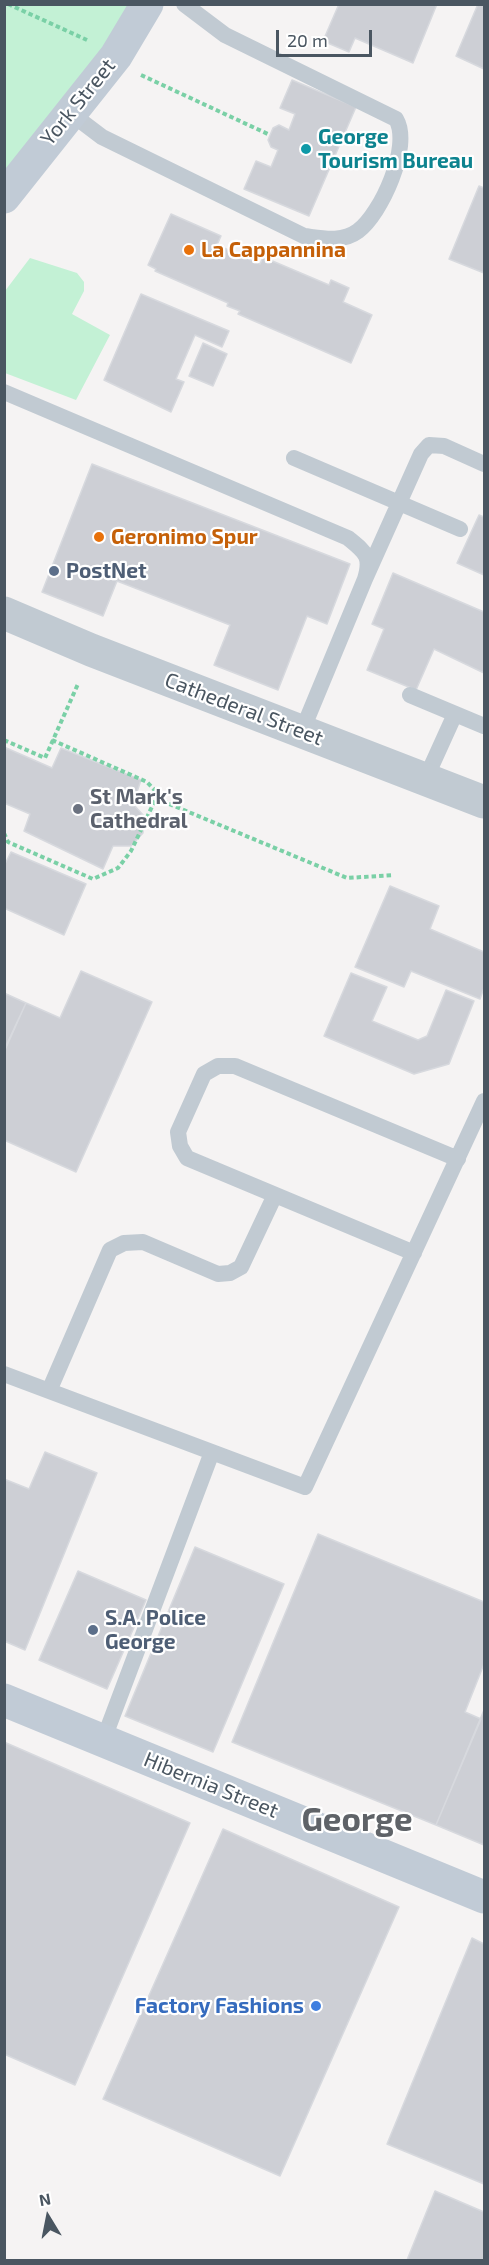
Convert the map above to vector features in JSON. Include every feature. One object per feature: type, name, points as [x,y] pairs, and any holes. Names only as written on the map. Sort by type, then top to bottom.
[{"type":"street","name":"York Street","points":[[4,197],[69,112],[116,56],[147,4]]},
{"type":"street","name":"Cathederal Street","points":[[4,613],[91,650],[484,802]]},
{"type":"street","name":"Hibernia Street","points":[[4,1700],[484,1897]]},
{"type":"lane","points":[[69,112],[102,137],[304,236],[330,240],[358,231],[379,208],[398,155],[401,134],[396,119],[225,35],[184,4]]},
{"type":"lane","points":[[4,392],[348,538],[364,552],[369,565],[365,579]]},
{"type":"lane","points":[[302,731],[365,579],[422,454],[429,445],[444,446],[484,464]]},
{"type":"lane","points":[[294,458],[460,529]]},
{"type":"lane","points":[[410,694],[484,726]]},
{"type":"lane","points":[[426,778],[455,714]]},
{"type":"lane","points":[[414,1253],[274,1197],[188,1158],[180,1146],[178,1132],[204,1074],[218,1066],[235,1066],[458,1159]]},
{"type":"lane","points":[[4,1374],[305,1487],[484,1101]]},
{"type":"lane","points":[[49,1391],[110,1250],[124,1243],[143,1242],[218,1274],[230,1273],[241,1267],[274,1197]]},
{"type":"lane","points":[[103,1741],[212,1452]]},
{"type":"path","points":[[8,4],[39,16],[116,56],[146,79],[270,135]]},
{"type":"path","points":[[4,740],[45,758],[78,684]]},
{"type":"path","points":[[52,740],[147,782],[167,803],[347,878],[394,875]]},
{"type":"path","points":[[4,832],[9,842],[93,879],[118,868],[131,851],[158,794]]},
{"type":"green space","points":[[5,5],[147,5],[5,197]]},
{"type":"green space","points":[[30,258],[77,273],[84,282],[84,291],[72,314],[110,335],[76,400],[5,373],[5,291]]},
{"type":"building","points":[[339,4],[437,4],[413,63],[355,38],[349,52],[323,41]]},
{"type":"building","points":[[478,4],[484,4],[484,69],[456,56]]},
{"type":"building","name":"George Tourism Bureau","points":[[292,80],[356,107],[309,216],[244,189],[256,161],[271,167],[278,150],[271,147],[268,140],[273,128],[279,125],[289,130],[295,114],[280,108]]},
{"type":"building","points":[[479,186],[484,188],[484,273],[449,259]]},
{"type":"building","points":[[171,214],[221,236],[217,245],[260,264],[263,257],[329,285],[331,280],[349,288],[343,302],[372,315],[351,363],[238,314],[240,311],[227,306],[228,303],[155,271],[156,269],[148,265]]},
{"type":"building","points":[[141,294],[229,331],[222,347],[195,335],[176,379],[184,382],[171,412],[104,380]]},
{"type":"building","points":[[203,343],[227,354],[213,386],[189,376]]},
{"type":"building","points":[[92,464],[350,564],[327,624],[307,616],[278,690],[214,665],[230,625],[117,581],[103,616],[42,592]]},
{"type":"building","points":[[479,515],[484,517],[484,575],[457,563]]},
{"type":"building","points":[[393,573],[484,612],[484,673],[434,649],[416,690],[367,670],[384,629],[372,624]]},
{"type":"building","name":"St Mark's Cathedral","points":[[4,747],[52,768],[61,748],[141,780],[133,804],[144,816],[143,833],[131,846],[113,846],[103,869],[24,831],[30,814],[4,803]]},
{"type":"building","points":[[11,852],[86,884],[64,935],[4,908],[4,866]]},
{"type":"building","points":[[390,886],[439,906],[430,929],[484,952],[484,988],[480,999],[411,971],[404,987],[355,967]]},
{"type":"building","points":[[81,971],[152,1002],[76,1172],[4,1140],[4,1050],[26,1003],[60,1018]]},
{"type":"building","points":[[351,973],[387,987],[372,1021],[418,1040],[427,1036],[446,990],[474,1001],[449,1064],[414,1074],[324,1036]]},
{"type":"building","points":[[4,993],[26,1003],[5,1050],[4,1050]]},
{"type":"building","points":[[45,1452],[97,1473],[25,1650],[4,1641],[4,1479],[29,1489]]},
{"type":"building","points":[[318,1534],[484,1602],[484,1664],[465,1712],[481,1719],[436,1825],[232,1742]]},
{"type":"building","points":[[195,1547],[284,1584],[213,1752],[125,1716]]},
{"type":"building","name":"S.A. Police George","points":[[78,1571],[146,1600],[107,1689],[39,1660]]},
{"type":"building","points":[[484,1710],[484,1845],[436,1825]]},
{"type":"building","points":[[4,1742],[190,1823],[75,2085],[4,2054]]},
{"type":"building","points":[[223,1829],[399,1907],[280,2176],[103,2099]]},
{"type":"building","points":[[472,1938],[484,1944],[484,2184],[387,2144]]},
{"type":"building","points":[[435,2191],[484,2212],[484,2260],[407,2260]]},
{"type":"place","name":"George Tourism Bureau","points":[[306,149]]},
{"type":"place","name":"La Cappannina","points":[[189,250]]},
{"type":"place","name":"Geronimo Spur","points":[[99,537]]},
{"type":"place","name":"PostNet","points":[[54,571]]},
{"type":"place","name":"St Mark's Cathedral","points":[[78,809]]},
{"type":"place","name":"S.A. Police George","points":[[93,1630]]},
{"type":"place","name":"Factory Fashions","points":[[316,2006]]},
{"type":"district","name":"George","points":[[357,1820]]}]
